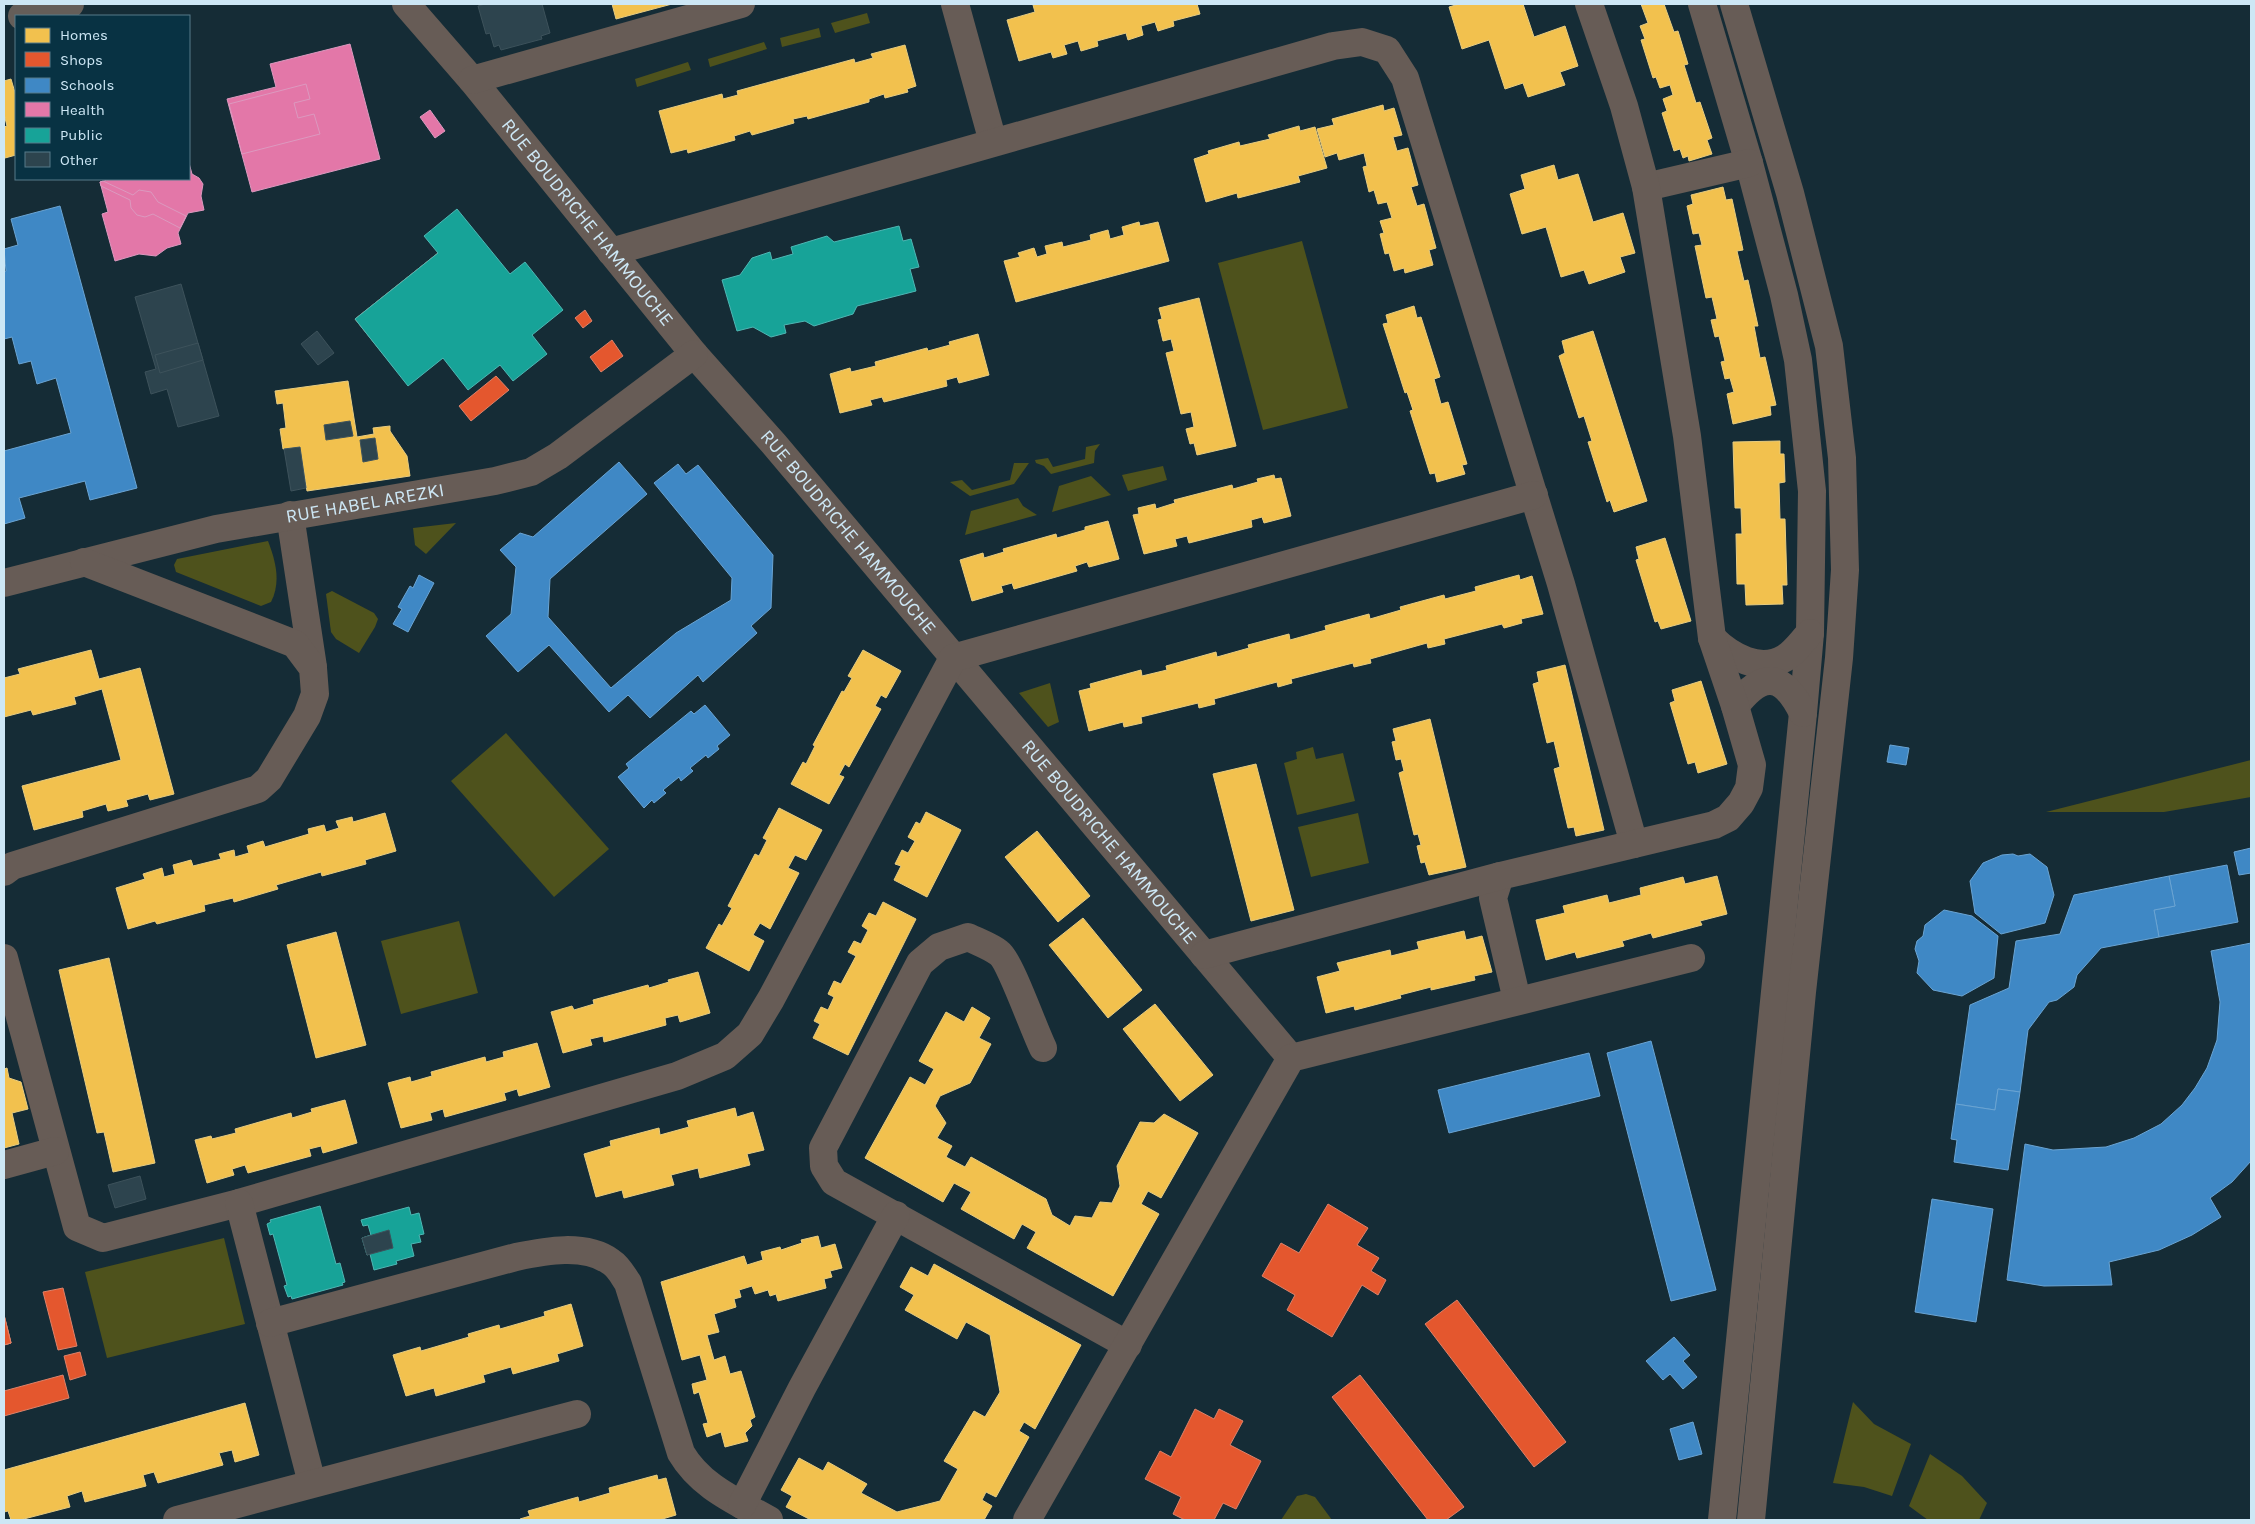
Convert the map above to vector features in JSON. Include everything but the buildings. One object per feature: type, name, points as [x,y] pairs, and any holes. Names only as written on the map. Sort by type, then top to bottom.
[{"type":"main road","points":[[26,15],[70,4]]},
{"type":"street","name":"RUE BOUDRICHE HAMMOUCHE","points":[[406,4],[472,80],[694,354],[774,444],[1291,1058]]},
{"type":"street","points":[[472,80],[741,4]]},
{"type":"street","points":[[955,4],[993,142]]},
{"type":"street","points":[[1589,4],[1624,106],[1646,187],[1687,436],[1712,638],[1724,651],[1754,664],[1749,689],[1735,706]]},
{"type":"street","points":[[1702,4],[1749,163],[1784,295],[1798,360],[1812,491],[1810,633],[1722,1520]]},
{"type":"street","points":[[1734,4],[1790,193],[1829,346],[1842,458],[1845,570],[1838,658],[1802,992],[1751,1520]]},
{"type":"street","points":[[611,252],[1333,46],[1362,42],[1387,50],[1405,78],[1561,584],[1634,844]]},
{"type":"street","points":[[1646,187],[1749,163]]},
{"type":"street","name":"RUE HABEL AREZKI","points":[[4,583],[216,529],[531,472],[558,456],[694,354]]},
{"type":"street","points":[[4,958],[55,1152],[77,1226],[102,1238],[238,1203],[677,1076],[725,1056],[750,1034],[771,999],[953,658],[1534,495]]},
{"type":"street","points":[[4,872],[22,863],[258,789],[268,779],[307,716],[315,694],[314,668],[290,515]]},
{"type":"street","points":[[84,562],[295,644],[314,668]]},
{"type":"street","points":[[1204,955],[1500,876],[1714,825],[1728,818],[1741,803],[1749,788],[1752,765],[1735,706],[1753,674],[1787,657],[1810,633]]},
{"type":"street","points":[[1712,638],[1753,674],[1778,682],[1794,696],[1803,713]]},
{"type":"street","points":[[1500,876],[1493,898],[1517,1000]]},
{"type":"street","points":[[1042,1048],[1022,997],[1001,954],[968,937],[939,946],[920,963],[823,1148],[824,1166],[834,1182],[1128,1345]]},
{"type":"street","points":[[1027,1520],[1291,1058],[1691,958]]},
{"type":"street","points":[[4,1165],[55,1152]]},
{"type":"street","points":[[238,1203],[312,1483]]},
{"type":"street","points":[[742,1505],[802,1388],[896,1215]]},
{"type":"street","points":[[270,1322],[516,1257],[551,1251],[597,1254],[612,1262],[628,1283],[681,1453],[685,1460],[698,1477],[709,1486],[769,1520]]},
{"type":"street","points":[[177,1520],[577,1414]]},
{"type":"green space","points":[[867,13],[870,23],[835,33],[831,23]]},
{"type":"green space","points":[[819,28],[821,37],[782,47],[780,38]]},
{"type":"green space","points":[[764,42],[767,49],[710,67],[708,59]]},
{"type":"green space","points":[[688,62],[691,70],[637,87],[635,79]]},
{"type":"green space","points":[[1302,241],[1348,408],[1263,430],[1218,263]]},
{"type":"green space","points":[[1100,444],[1095,451],[1094,463],[1051,474],[1044,466],[1036,463],[1035,460],[1048,458],[1053,467],[1085,459],[1086,447]]},
{"type":"green space","points":[[1014,463],[1029,463],[1014,484],[970,496],[950,482],[962,480],[972,490],[1010,480]]},
{"type":"green space","points":[[1163,466],[1167,480],[1128,491],[1122,475]]},
{"type":"green space","points":[[1091,476],[1111,495],[1052,512],[1059,486]]},
{"type":"green space","points":[[1018,498],[1023,506],[1037,515],[965,535],[971,511]]},
{"type":"green space","points":[[456,523],[426,554],[415,545],[413,528]]},
{"type":"green space","points":[[268,541],[275,564],[277,579],[271,602],[261,606],[176,572],[174,565],[177,559]]},
{"type":"green space","points":[[332,591],[374,613],[378,619],[359,653],[336,639],[331,632],[326,594]]},
{"type":"green space","points":[[1050,683],[1059,722],[1048,727],[1019,693]]},
{"type":"green space","points":[[506,733],[609,849],[554,897],[451,781]]},
{"type":"green space","points":[[1313,747],[1316,759],[1343,753],[1355,801],[1297,815],[1284,763],[1297,759],[1296,752]]},
{"type":"green space","points":[[2251,760],[2251,797],[2164,812],[2046,812]]},
{"type":"green space","points":[[1358,813],[1369,863],[1311,877],[1298,827]]},
{"type":"green space","points":[[459,921],[478,993],[401,1014],[381,941]]},
{"type":"green space","points":[[224,1238],[245,1324],[107,1358],[85,1272]]},
{"type":"green space","points":[[1853,1402],[1874,1424],[1911,1444],[1892,1496],[1864,1487],[1833,1483]]},
{"type":"green space","points":[[1930,1454],[1962,1476],[1987,1503],[1979,1520],[1928,1520],[1909,1506]]},
{"type":"green space","points":[[1306,1494],[1315,1497],[1332,1520],[1281,1520],[1297,1496]]}]
